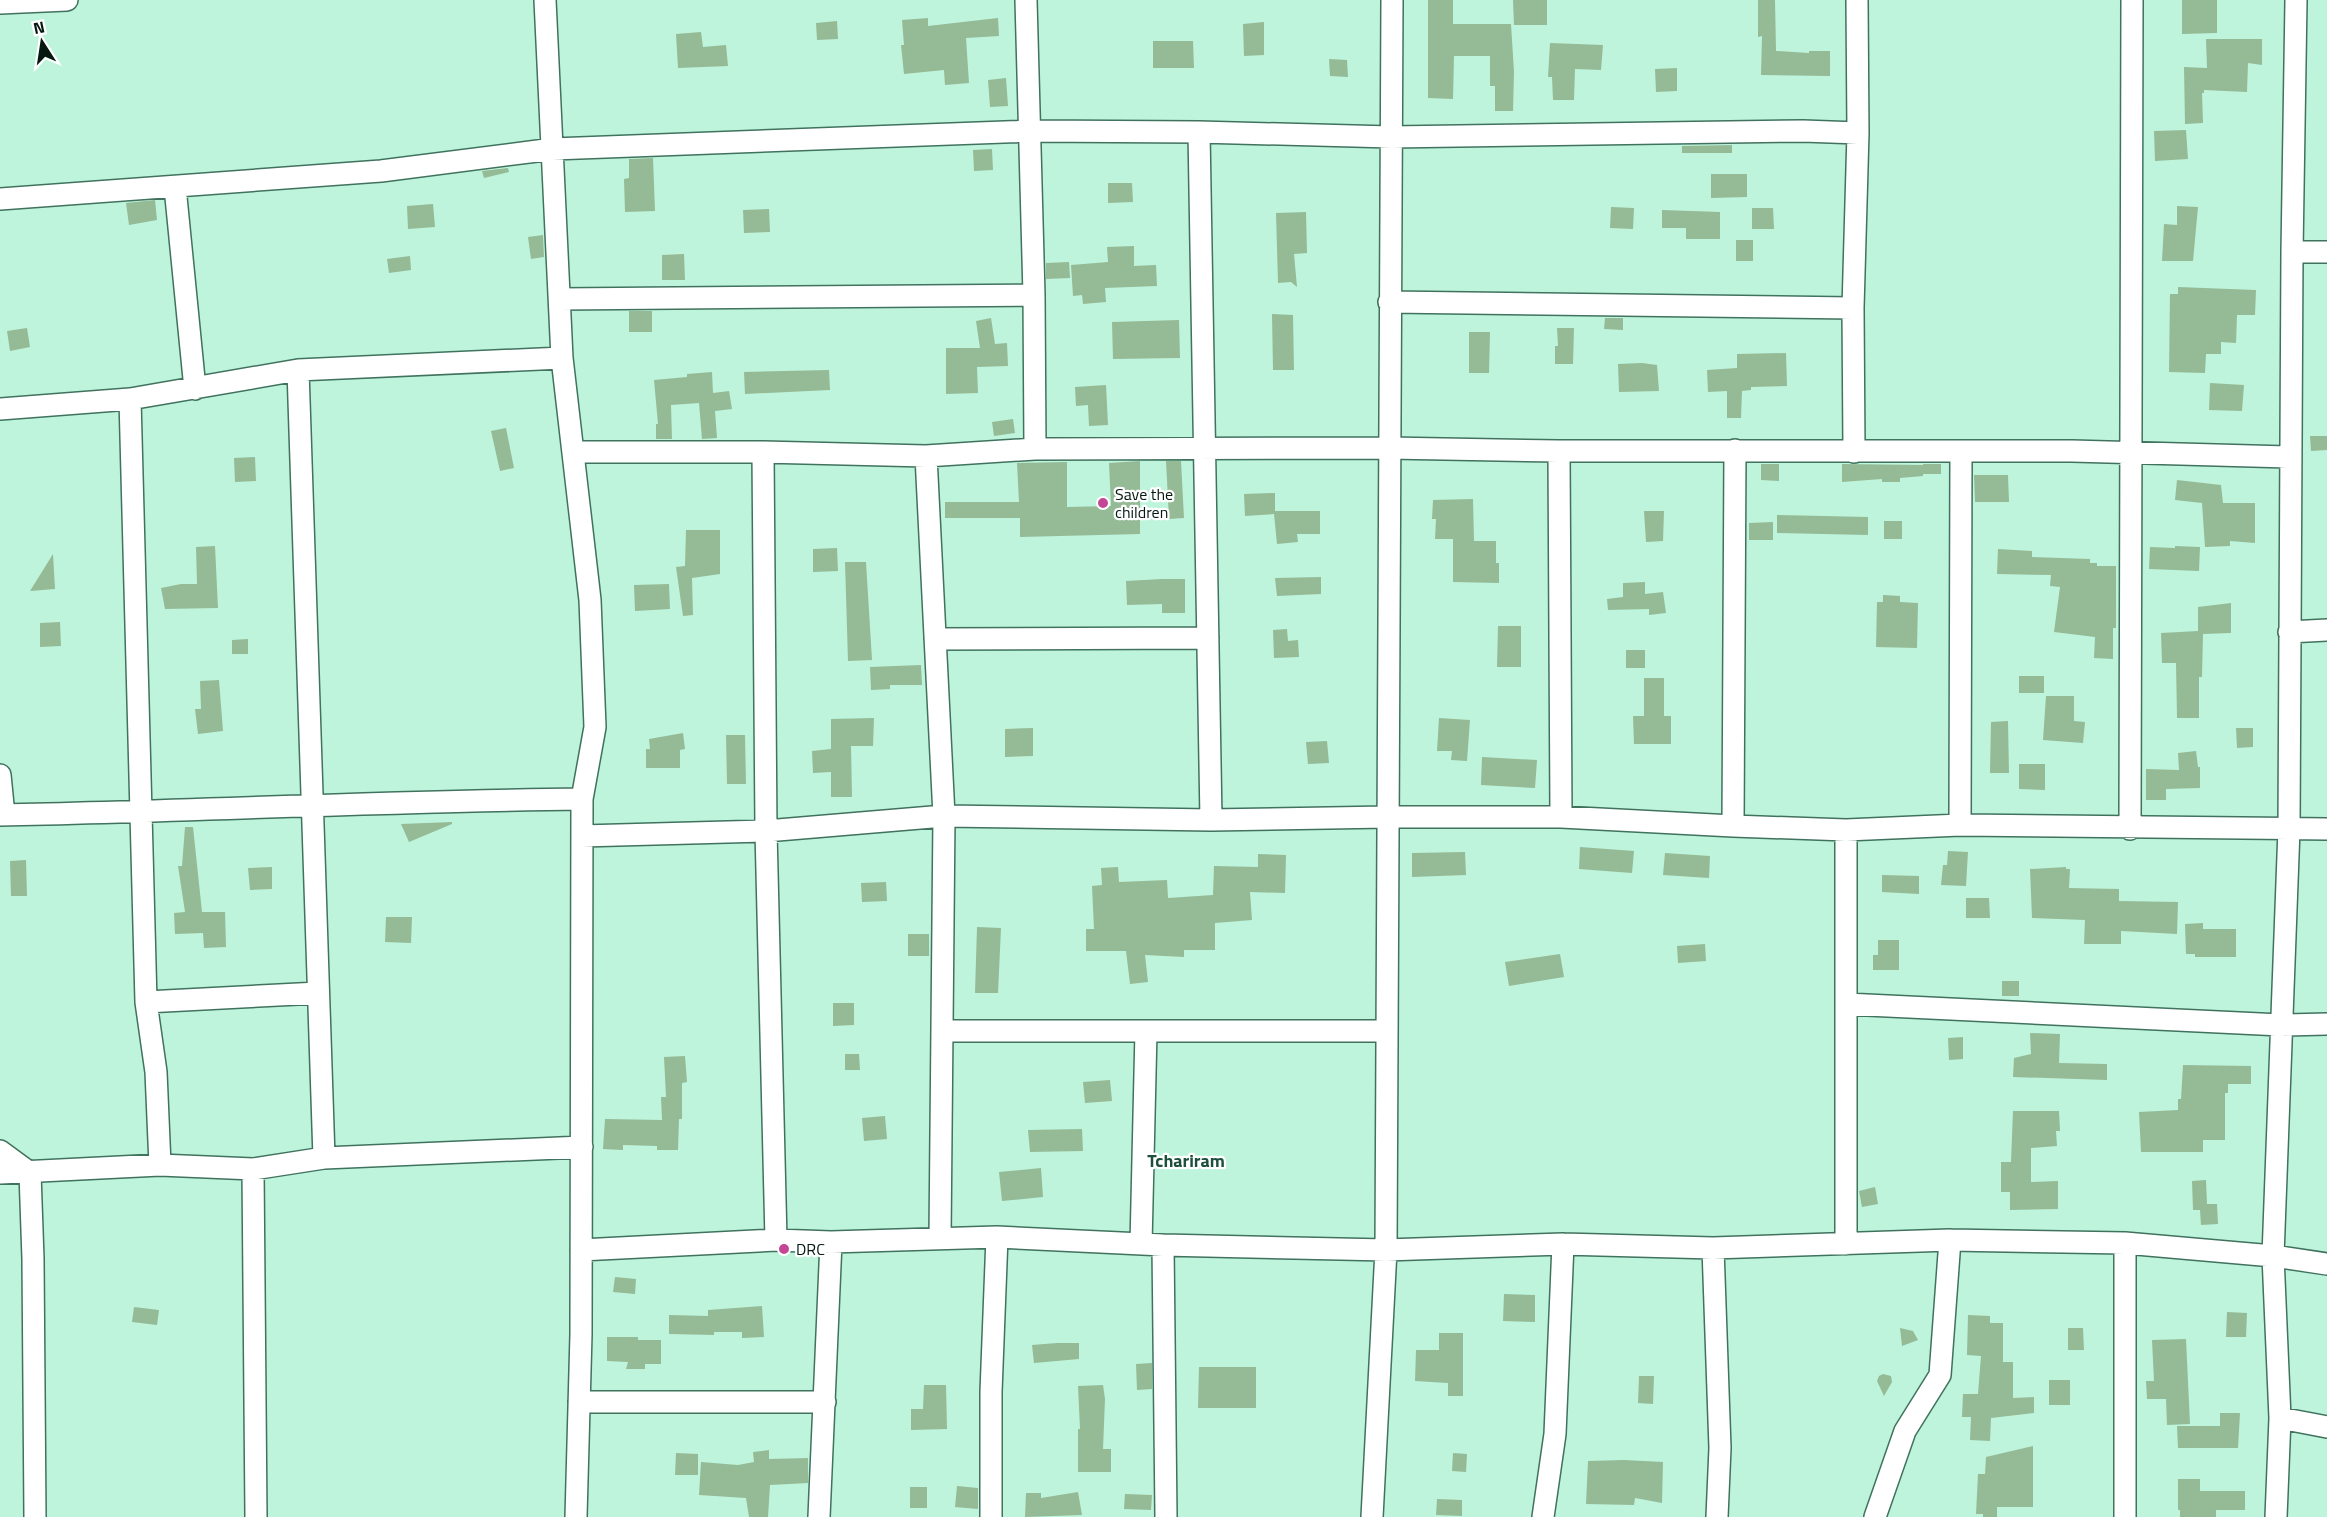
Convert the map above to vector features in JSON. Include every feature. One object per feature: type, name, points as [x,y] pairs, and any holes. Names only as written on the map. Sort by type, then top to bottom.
[{"type":"street","points":[[0,3],[67,0]]},
{"type":"street","points":[[545,0],[562,358],[590,600],[595,727],[582,799],[582,1147],[576,1517]]},
{"type":"street","points":[[1026,0],[1034,295],[1035,449]]},
{"type":"street","points":[[1372,1517],[1386,1250],[1392,0]]},
{"type":"street","points":[[1854,452],[1853,308],[1858,133],[1857,0]]},
{"type":"street","points":[[2130,828],[2132,0]]},
{"type":"street","points":[[2276,1517],[2280,1418],[2273,1256],[2289,829],[2290,457],[2296,0]]},
{"type":"street","points":[[0,199],[381,171],[553,149],[1030,132],[1199,132],[1391,137],[1803,131],[1858,133]]},
{"type":"street","points":[[1199,132],[1212,820]]},
{"type":"street","points":[[175,187],[195,389]]},
{"type":"street","points":[[2292,252],[2327,252]]},
{"type":"street","points":[[560,299],[1034,295]]},
{"type":"street","points":[[1389,302],[1853,308]]},
{"type":"street","points":[[0,409],[130,399],[298,370],[562,358]]},
{"type":"street","points":[[298,370],[324,1158]]},
{"type":"street","points":[[130,399],[146,1002],[156,1072],[160,1165]]},
{"type":"street","points":[[573,452],[764,452],[926,456],[1035,449],[1389,448],[1559,451],[2131,452],[2290,457]]},
{"type":"street","points":[[1732,826],[1735,450]]},
{"type":"street","points":[[1559,451],[1561,817]]},
{"type":"street","points":[[1960,825],[1961,451]]},
{"type":"street","points":[[764,452],[766,831],[776,1240]]},
{"type":"street","points":[[926,456],[944,816],[940,1238]]},
{"type":"street","points":[[2289,632],[2327,630]]},
{"type":"street","points":[[935,639],[1208,638]]},
{"type":"street","points":[[0,775],[2,815],[459,800],[582,799]]},
{"type":"street","points":[[582,836],[766,831],[944,816],[1212,820],[1561,817],[1846,830],[1960,825],[2327,829]]},
{"type":"street","points":[[1846,830],[1846,1244]]},
{"type":"street","points":[[146,1002],[318,993]]},
{"type":"street","points":[[1846,1004],[2281,1025],[2327,1024]]},
{"type":"street","points":[[942,1031],[1387,1031]]},
{"type":"street","points":[[1141,1244],[1146,1031]]},
{"type":"street","points":[[0,1173],[160,1165],[253,1169],[324,1158],[582,1147]]},
{"type":"street","points":[[0,1151],[30,1173]]},
{"type":"street","points":[[253,1169],[256,1517]]},
{"type":"street","points":[[30,1173],[35,1517]]},
{"type":"street","points":[[581,1250],[776,1240],[831,1242],[998,1237],[1163,1245],[1386,1250],[1563,1244],[1713,1248],[1950,1240],[2125,1243],[2273,1256],[2327,1264]]},
{"type":"street","points":[[991,1517],[991,1392],[998,1237]]},
{"type":"street","points":[[1875,1517],[1905,1431],[1940,1375],[1950,1240]]},
{"type":"street","points":[[819,1517],[831,1242]]},
{"type":"street","points":[[2125,1243],[2125,1517]]},
{"type":"street","points":[[1543,1517],[1555,1434],[1563,1244]]},
{"type":"street","points":[[1163,1245],[1166,1517]]},
{"type":"street","points":[[1713,1248],[1720,1448],[1717,1517]]},
{"type":"street","points":[[579,1402],[825,1402]]},
{"type":"street","points":[[2280,1418],[2327,1426]]},
{"type":"building","points":[[1428,0],[1453,0],[1453,24],[1511,24],[1514,72],[1513,111],[1495,111],[1495,86],[1490,86],[1490,56],[1454,56],[1453,99],[1428,98]]},
{"type":"building","points":[[1513,0],[1547,0],[1547,25],[1514,25]]},
{"type":"building","points":[[1758,0],[1775,0],[1776,51],[1809,53],[1809,51],[1830,51],[1830,76],[1761,75],[1762,36],[1758,37]]},
{"type":"building","points":[[2182,0],[2217,0],[2217,33],[2182,34]]},
{"type":"building","points":[[928,18],[928,26],[998,18],[999,36],[966,38],[969,83],[945,85],[944,70],[904,74],[901,45],[904,45],[902,20]]},
{"type":"building","points":[[837,21],[838,39],[817,40],[816,23]]},
{"type":"building","points":[[1264,22],[1264,55],[1244,56],[1243,24]]},
{"type":"building","points":[[701,32],[703,47],[726,45],[728,66],[678,68],[676,34]]},
{"type":"building","points":[[2206,39],[2262,39],[2262,65],[2248,63],[2247,92],[2204,90],[2202,93],[2203,123],[2185,124],[2184,67],[2207,68]]},
{"type":"building","points":[[1153,41],[1193,41],[1194,68],[1153,68]]},
{"type":"building","points":[[1550,43],[1603,45],[1601,70],[1575,69],[1574,100],[1553,100],[1552,77],[1548,77]]},
{"type":"building","points":[[1329,59],[1347,60],[1348,77],[1330,76]]},
{"type":"building","points":[[1677,68],[1677,91],[1656,92],[1655,69]]},
{"type":"building","points":[[1006,78],[1008,106],[990,107],[988,80]]},
{"type":"building","points":[[2186,130],[2188,159],[2155,161],[2154,131]]},
{"type":"building","points":[[1732,145],[1732,153],[1682,153],[1682,146]]},
{"type":"building","points":[[992,149],[993,170],[974,171],[973,150]]},
{"type":"building","points":[[653,158],[655,211],[625,212],[624,179],[629,178],[629,159]]},
{"type":"building","points":[[508,168],[509,172],[484,178],[482,171]]},
{"type":"building","points":[[1711,174],[1747,174],[1747,197],[1711,198]]},
{"type":"building","points":[[1108,183],[1132,183],[1133,202],[1108,203]]},
{"type":"building","points":[[155,200],[157,220],[129,225],[126,203]]},
{"type":"building","points":[[433,204],[435,227],[408,229],[407,206]]},
{"type":"building","points":[[2177,206],[2198,207],[2193,261],[2162,261],[2164,224],[2177,225]]},
{"type":"building","points":[[1611,207],[1634,208],[1633,229],[1610,228]]},
{"type":"building","points":[[1752,208],[1773,208],[1774,229],[1752,229]]},
{"type":"building","points":[[769,209],[770,232],[744,233],[743,210]]},
{"type":"building","points":[[1662,210],[1720,212],[1720,239],[1686,239],[1686,228],[1662,228]]},
{"type":"building","points":[[1306,212],[1307,253],[1294,254],[1297,287],[1291,282],[1278,283],[1276,213]]},
{"type":"building","points":[[543,235],[544,257],[531,259],[528,237]]},
{"type":"building","points":[[1736,240],[1753,240],[1753,261],[1736,261]]},
{"type":"building","points":[[1134,246],[1134,266],[1156,265],[1157,286],[1105,288],[1106,302],[1083,304],[1082,295],[1073,296],[1071,265],[1108,262],[1107,247]]},
{"type":"building","points":[[684,254],[685,280],[662,280],[662,255]]},
{"type":"building","points":[[410,256],[411,270],[389,273],[387,259]]},
{"type":"building","points":[[1069,262],[1070,278],[1046,279],[1046,263]]},
{"type":"building","points":[[2178,287],[2256,290],[2255,315],[2237,315],[2236,343],[2221,342],[2221,354],[2206,354],[2205,373],[2169,372],[2170,294],[2178,294]]},
{"type":"building","points":[[629,311],[652,311],[652,332],[629,332]]},
{"type":"building","points":[[1272,314],[1293,315],[1294,370],[1273,370]]},
{"type":"building","points":[[991,318],[995,344],[1007,343],[1008,366],[977,367],[978,393],[946,394],[946,348],[980,348],[976,321]]},
{"type":"building","points":[[1605,318],[1623,318],[1623,330],[1604,329]]},
{"type":"building","points":[[1179,320],[1180,358],[1113,359],[1112,322]]},
{"type":"building","points":[[27,328],[30,347],[10,351],[7,331]]},
{"type":"building","points":[[1557,328],[1574,328],[1573,364],[1555,364],[1555,346],[1558,346]]},
{"type":"building","points":[[1469,332],[1490,332],[1489,373],[1469,373]]},
{"type":"building","points":[[1786,353],[1787,386],[1751,387],[1751,390],[1742,391],[1741,418],[1727,418],[1727,391],[1708,392],[1707,370],[1737,368],[1737,354]]},
{"type":"building","points":[[1618,364],[1657,365],[1659,391],[1619,392]]},
{"type":"building","points":[[829,370],[830,390],[745,394],[744,372]]},
{"type":"building","points":[[712,372],[713,393],[729,391],[732,409],[715,411],[717,438],[702,439],[699,403],[671,405],[672,439],[656,439],[656,424],[658,424],[654,380]]},
{"type":"building","points":[[2210,383],[2244,385],[2242,411],[2209,410]]},
{"type":"building","points":[[1106,385],[1108,425],[1089,426],[1088,405],[1076,406],[1075,387]]},
{"type":"building","points":[[1013,419],[1015,433],[994,436],[992,422]]},
{"type":"building","points":[[506,428],[514,468],[500,471],[491,431]]},
{"type":"building","points":[[2310,436],[2327,436],[2327,450],[2311,451]]},
{"type":"building","points":[[255,457],[256,481],[235,482],[234,458]]},
{"type":"building","points":[[1140,461],[1140,534],[1020,537],[1020,518],[945,518],[945,502],[1019,502],[1017,463],[1067,462],[1067,507],[1111,506],[1109,463]]},
{"type":"building","points":[[1166,461],[1181,461],[1184,518],[1169,519]]},
{"type":"building","points":[[1761,464],[1779,464],[1779,481],[1761,480]]},
{"type":"building","points":[[1842,464],[1923,465],[1923,476],[1900,478],[1900,482],[1882,482],[1882,479],[1842,482]]},
{"type":"building","points":[[1923,464],[1941,464],[1941,474],[1923,474]]},
{"type":"building","points":[[1974,475],[2008,475],[2009,502],[1975,502]]},
{"type":"building","points":[[2177,480],[2221,485],[2223,503],[2255,503],[2255,543],[2230,541],[2230,546],[2205,547],[2202,503],[2175,500]]},
{"type":"building","points":[[1275,493],[1275,511],[1320,511],[1320,534],[1297,534],[1298,542],[1277,544],[1274,514],[1245,516],[1244,494]]},
{"type":"building","points":[[1473,499],[1474,541],[1496,541],[1499,583],[1453,582],[1453,539],[1435,539],[1436,519],[1432,519],[1433,500]]},
{"type":"building","points":[[1644,511],[1664,511],[1663,541],[1646,542]]},
{"type":"building","points":[[1777,515],[1868,517],[1868,535],[1777,533]]},
{"type":"building","points":[[1884,521],[1902,521],[1902,539],[1884,539]]},
{"type":"building","points":[[1773,522],[1773,540],[1749,540],[1749,523]]},
{"type":"building","points":[[686,530],[720,530],[720,574],[692,578],[693,615],[683,616],[676,567],[685,566]]},
{"type":"building","points":[[215,546],[218,608],[165,609],[161,588],[197,584],[196,547]]},
{"type":"building","points":[[2175,546],[2200,547],[2199,571],[2149,569],[2150,547],[2175,548]]},
{"type":"building","points":[[837,548],[838,571],[813,572],[813,549]]},
{"type":"building","points":[[1998,549],[2032,551],[2032,557],[2090,559],[2090,563],[2097,563],[2097,566],[2116,566],[2116,628],[2113,628],[2113,659],[2094,658],[2095,637],[2054,632],[2060,587],[2050,586],[2051,575],[1997,574]]},
{"type":"building","points":[[53,554],[55,589],[30,591]]},
{"type":"building","points":[[845,562],[866,562],[872,660],[848,661]]},
{"type":"building","points":[[1321,577],[1321,594],[1277,596],[1275,578]]},
{"type":"building","points":[[1185,579],[1185,613],[1162,613],[1162,604],[1127,605],[1126,581]]},
{"type":"building","points":[[1645,582],[1645,594],[1663,592],[1666,613],[1649,615],[1649,609],[1608,610],[1607,599],[1623,597],[1623,583]]},
{"type":"building","points":[[669,584],[670,609],[635,611],[634,585]]},
{"type":"building","points":[[1883,595],[1900,596],[1900,602],[1918,603],[1917,648],[1876,647],[1877,602],[1883,602]]},
{"type":"building","points":[[2231,603],[2231,633],[2203,634],[2202,677],[2199,677],[2199,718],[2177,718],[2176,663],[2162,663],[2161,633],[2198,631],[2198,607]]},
{"type":"building","points":[[60,622],[61,646],[40,647],[40,623]]},
{"type":"building","points":[[1498,626],[1521,626],[1521,667],[1497,667]]},
{"type":"building","points":[[1287,629],[1288,641],[1298,640],[1299,657],[1274,658],[1273,630]]},
{"type":"building","points":[[248,639],[248,654],[232,654],[232,640]]},
{"type":"building","points":[[1626,650],[1645,650],[1645,668],[1626,668]]},
{"type":"building","points":[[921,665],[922,685],[890,685],[890,689],[871,690],[870,667]]},
{"type":"building","points":[[2019,676],[2044,676],[2044,693],[2019,693]]},
{"type":"building","points":[[1644,678],[1664,678],[1664,716],[1671,716],[1671,744],[1634,744],[1633,716],[1644,716]]},
{"type":"building","points":[[219,680],[223,731],[198,734],[195,709],[201,709],[200,681]]},
{"type":"building","points":[[2046,696],[2074,696],[2074,721],[2085,722],[2083,743],[2043,740]]},
{"type":"building","points":[[874,718],[873,746],[851,746],[852,797],[831,797],[831,772],[813,773],[812,751],[831,749],[831,719]]},
{"type":"building","points":[[1439,718],[1470,720],[1467,761],[1451,760],[1452,751],[1437,751]]},
{"type":"building","points":[[2008,721],[2009,773],[1990,773],[1991,722]]},
{"type":"building","points":[[1033,728],[1033,756],[1005,757],[1005,729]]},
{"type":"building","points":[[2236,728],[2253,728],[2253,747],[2237,748]]},
{"type":"building","points":[[683,733],[685,749],[680,750],[680,768],[646,768],[646,749],[650,749],[649,739]]},
{"type":"building","points":[[726,735],[745,735],[746,784],[727,784]]},
{"type":"building","points":[[1327,741],[1329,763],[1308,764],[1306,742]]},
{"type":"building","points":[[2196,751],[2198,767],[2200,767],[2200,788],[2166,789],[2166,800],[2146,800],[2146,769],[2179,770],[2178,753]]},
{"type":"building","points":[[1482,757],[1537,760],[1535,788],[1481,785]]},
{"type":"building","points":[[2019,764],[2045,764],[2045,790],[2019,789]]},
{"type":"building","points":[[452,822],[452,824],[409,842],[401,824]]},
{"type":"building","points":[[185,827],[193,827],[202,912],[225,912],[226,947],[204,948],[203,933],[175,934],[174,913],[185,912],[178,866],[182,866]]},
{"type":"building","points":[[1580,847],[1634,851],[1632,873],[1579,869]]},
{"type":"building","points":[[1948,851],[1968,852],[1966,886],[1941,885],[1943,865],[1947,865]]},
{"type":"building","points":[[1465,852],[1466,875],[1412,877],[1412,853]]},
{"type":"building","points":[[1665,853],[1710,856],[1709,878],[1663,875]]},
{"type":"building","points":[[1258,854],[1286,855],[1285,893],[1250,892],[1252,920],[1215,923],[1215,950],[1184,950],[1184,957],[1145,955],[1148,982],[1130,984],[1126,951],[1086,951],[1086,929],[1094,929],[1092,886],[1102,885],[1101,868],[1118,867],[1119,882],[1167,880],[1168,898],[1213,895],[1214,866],[1258,867]]},
{"type":"building","points":[[26,860],[27,896],[11,896],[10,861]]},
{"type":"building","points":[[272,867],[272,889],[250,890],[248,868]]},
{"type":"building","points":[[2066,867],[2070,869],[2069,888],[2119,889],[2119,901],[2178,902],[2177,934],[2121,931],[2121,944],[2084,944],[2085,920],[2032,918],[2030,869]]},
{"type":"building","points":[[1882,875],[1919,876],[1919,894],[1882,892]]},
{"type":"building","points":[[886,882],[887,901],[862,902],[861,883]]},
{"type":"building","points":[[1966,898],[1989,898],[1990,918],[1966,918]]},
{"type":"building","points":[[386,917],[412,917],[411,943],[385,942]]},
{"type":"building","points":[[2203,923],[2203,929],[2236,929],[2236,957],[2195,957],[2195,954],[2186,954],[2185,924]]},
{"type":"building","points":[[977,927],[1001,928],[998,993],[975,993]]},
{"type":"building","points":[[908,934],[929,934],[929,956],[908,956]]},
{"type":"building","points":[[1878,940],[1899,940],[1899,970],[1873,970],[1873,955],[1878,955]]},
{"type":"building","points":[[1705,944],[1706,961],[1678,963],[1677,946]]},
{"type":"building","points":[[1560,954],[1564,977],[1509,986],[1505,962]]},
{"type":"building","points":[[2002,981],[2019,981],[2019,996],[2002,996]]},
{"type":"building","points":[[833,1003],[854,1003],[854,1025],[833,1026]]},
{"type":"building","points":[[2030,1033],[2060,1034],[2059,1063],[2107,1064],[2107,1080],[2013,1077],[2014,1058],[2031,1054]]},
{"type":"building","points":[[1963,1037],[1963,1059],[1949,1060],[1948,1038]]},
{"type":"building","points":[[845,1054],[859,1054],[860,1070],[845,1070]]},
{"type":"building","points":[[685,1056],[687,1082],[682,1083],[682,1119],[679,1119],[678,1150],[657,1150],[657,1146],[623,1145],[623,1150],[603,1149],[605,1119],[662,1120],[661,1097],[666,1097],[664,1057]]},
{"type":"building","points":[[2183,1065],[2251,1066],[2251,1084],[2228,1084],[2228,1093],[2225,1093],[2225,1140],[2203,1140],[2203,1152],[2141,1152],[2139,1112],[2178,1110]]},
{"type":"building","points":[[1110,1080],[1112,1101],[1085,1103],[1083,1082]]},
{"type":"building","points":[[2013,1111],[2059,1111],[2060,1131],[2056,1131],[2057,1146],[2031,1148],[2031,1182],[2058,1181],[2058,1209],[2010,1210],[2010,1192],[2001,1192],[2001,1162],[2011,1162]]},
{"type":"building","points":[[885,1116],[887,1139],[864,1141],[862,1118]]},
{"type":"building","points":[[1082,1129],[1083,1151],[1030,1152],[1028,1130]]},
{"type":"building","points":[[1041,1168],[1043,1197],[1002,1201],[999,1172]]},
{"type":"building","points":[[2206,1180],[2207,1204],[2217,1204],[2218,1224],[2201,1225],[2200,1210],[2193,1210],[2192,1181]]},
{"type":"building","points":[[1875,1187],[1878,1204],[1862,1207],[1859,1191]]},
{"type":"building","points":[[615,1277],[636,1279],[635,1294],[613,1292]]},
{"type":"building","points":[[1504,1294],[1535,1295],[1535,1322],[1503,1321]]},
{"type":"building","points":[[762,1306],[764,1337],[742,1338],[742,1332],[714,1332],[714,1335],[669,1334],[669,1315],[708,1316],[708,1310]]},
{"type":"building","points":[[134,1307],[159,1310],[157,1325],[132,1322]]},
{"type":"building","points":[[2227,1312],[2247,1313],[2246,1337],[2226,1337]]},
{"type":"building","points":[[1968,1315],[1990,1316],[1990,1323],[2003,1323],[2003,1362],[2013,1362],[2013,1398],[2034,1397],[2034,1413],[1991,1418],[1990,1441],[1970,1440],[1971,1417],[1962,1417],[1963,1394],[1978,1394],[1981,1356],[1967,1355]]},
{"type":"building","points":[[1900,1328],[1913,1331],[1918,1340],[1902,1346]]},
{"type":"building","points":[[2068,1328],[2083,1328],[2084,1350],[2068,1350]]},
{"type":"building","points":[[1439,1333],[1463,1333],[1463,1396],[1448,1396],[1448,1383],[1415,1381],[1416,1350],[1439,1350]]},
{"type":"building","points":[[607,1337],[661,1340],[661,1364],[645,1364],[645,1369],[626,1369],[628,1362],[607,1361]]},
{"type":"building","points":[[2186,1339],[2190,1424],[2167,1425],[2166,1399],[2147,1399],[2146,1381],[2154,1381],[2152,1340]]},
{"type":"building","points":[[1079,1343],[1079,1359],[1034,1363],[1032,1345]]},
{"type":"building","points":[[1152,1363],[1152,1389],[1137,1390],[1136,1364]]},
{"type":"building","points":[[1199,1367],[1256,1367],[1256,1408],[1198,1408]]},
{"type":"building","points":[[1883,1374],[1891,1376],[1892,1382],[1884,1396],[1877,1381]]},
{"type":"building","points":[[1639,1376],[1654,1376],[1653,1404],[1638,1403]]},
{"type":"building","points":[[2049,1380],[2070,1380],[2070,1405],[2049,1405]]},
{"type":"building","points":[[924,1385],[946,1385],[947,1429],[911,1430],[911,1409],[923,1409]]},
{"type":"building","points":[[1103,1385],[1105,1399],[1103,1449],[1111,1449],[1111,1472],[1078,1472],[1078,1429],[1080,1429],[1078,1386]]},
{"type":"building","points":[[2220,1413],[2240,1413],[2238,1448],[2178,1448],[2177,1426],[2220,1426]]},
{"type":"building","points":[[2033,1446],[2033,1507],[1997,1507],[1997,1517],[1983,1517],[1983,1514],[1976,1514],[1978,1474],[1985,1474],[1986,1457]]},
{"type":"building","points":[[769,1450],[769,1459],[808,1458],[808,1483],[770,1485],[768,1517],[749,1517],[746,1498],[699,1495],[701,1462],[738,1465],[754,1462],[753,1452]]},
{"type":"building","points":[[676,1453],[698,1454],[698,1475],[675,1475]]},
{"type":"building","points":[[1453,1453],[1467,1454],[1466,1472],[1452,1471]]},
{"type":"building","points":[[1588,1461],[1663,1462],[1662,1503],[1635,1498],[1634,1505],[1586,1504]]},
{"type":"building","points":[[2178,1479],[2200,1479],[2200,1491],[2245,1491],[2245,1510],[2216,1510],[2216,1517],[2180,1517]]},
{"type":"building","points":[[957,1486],[978,1488],[978,1509],[955,1507]]},
{"type":"building","points":[[910,1487],[927,1487],[927,1508],[910,1508]]},
{"type":"building","points":[[1078,1492],[1082,1515],[1025,1517],[1026,1493],[1041,1493],[1041,1498]]},
{"type":"building","points":[[1125,1494],[1152,1495],[1151,1510],[1124,1509]]},
{"type":"building","points":[[1437,1499],[1462,1500],[1462,1516],[1436,1515]]},
{"type":"place","name":"Save the children","points":[[1103,503]]},
{"type":"place","name":"DRC","points":[[784,1249]]},
{"type":"district","name":"Tchariram","points":[[1186,1160]]}]
